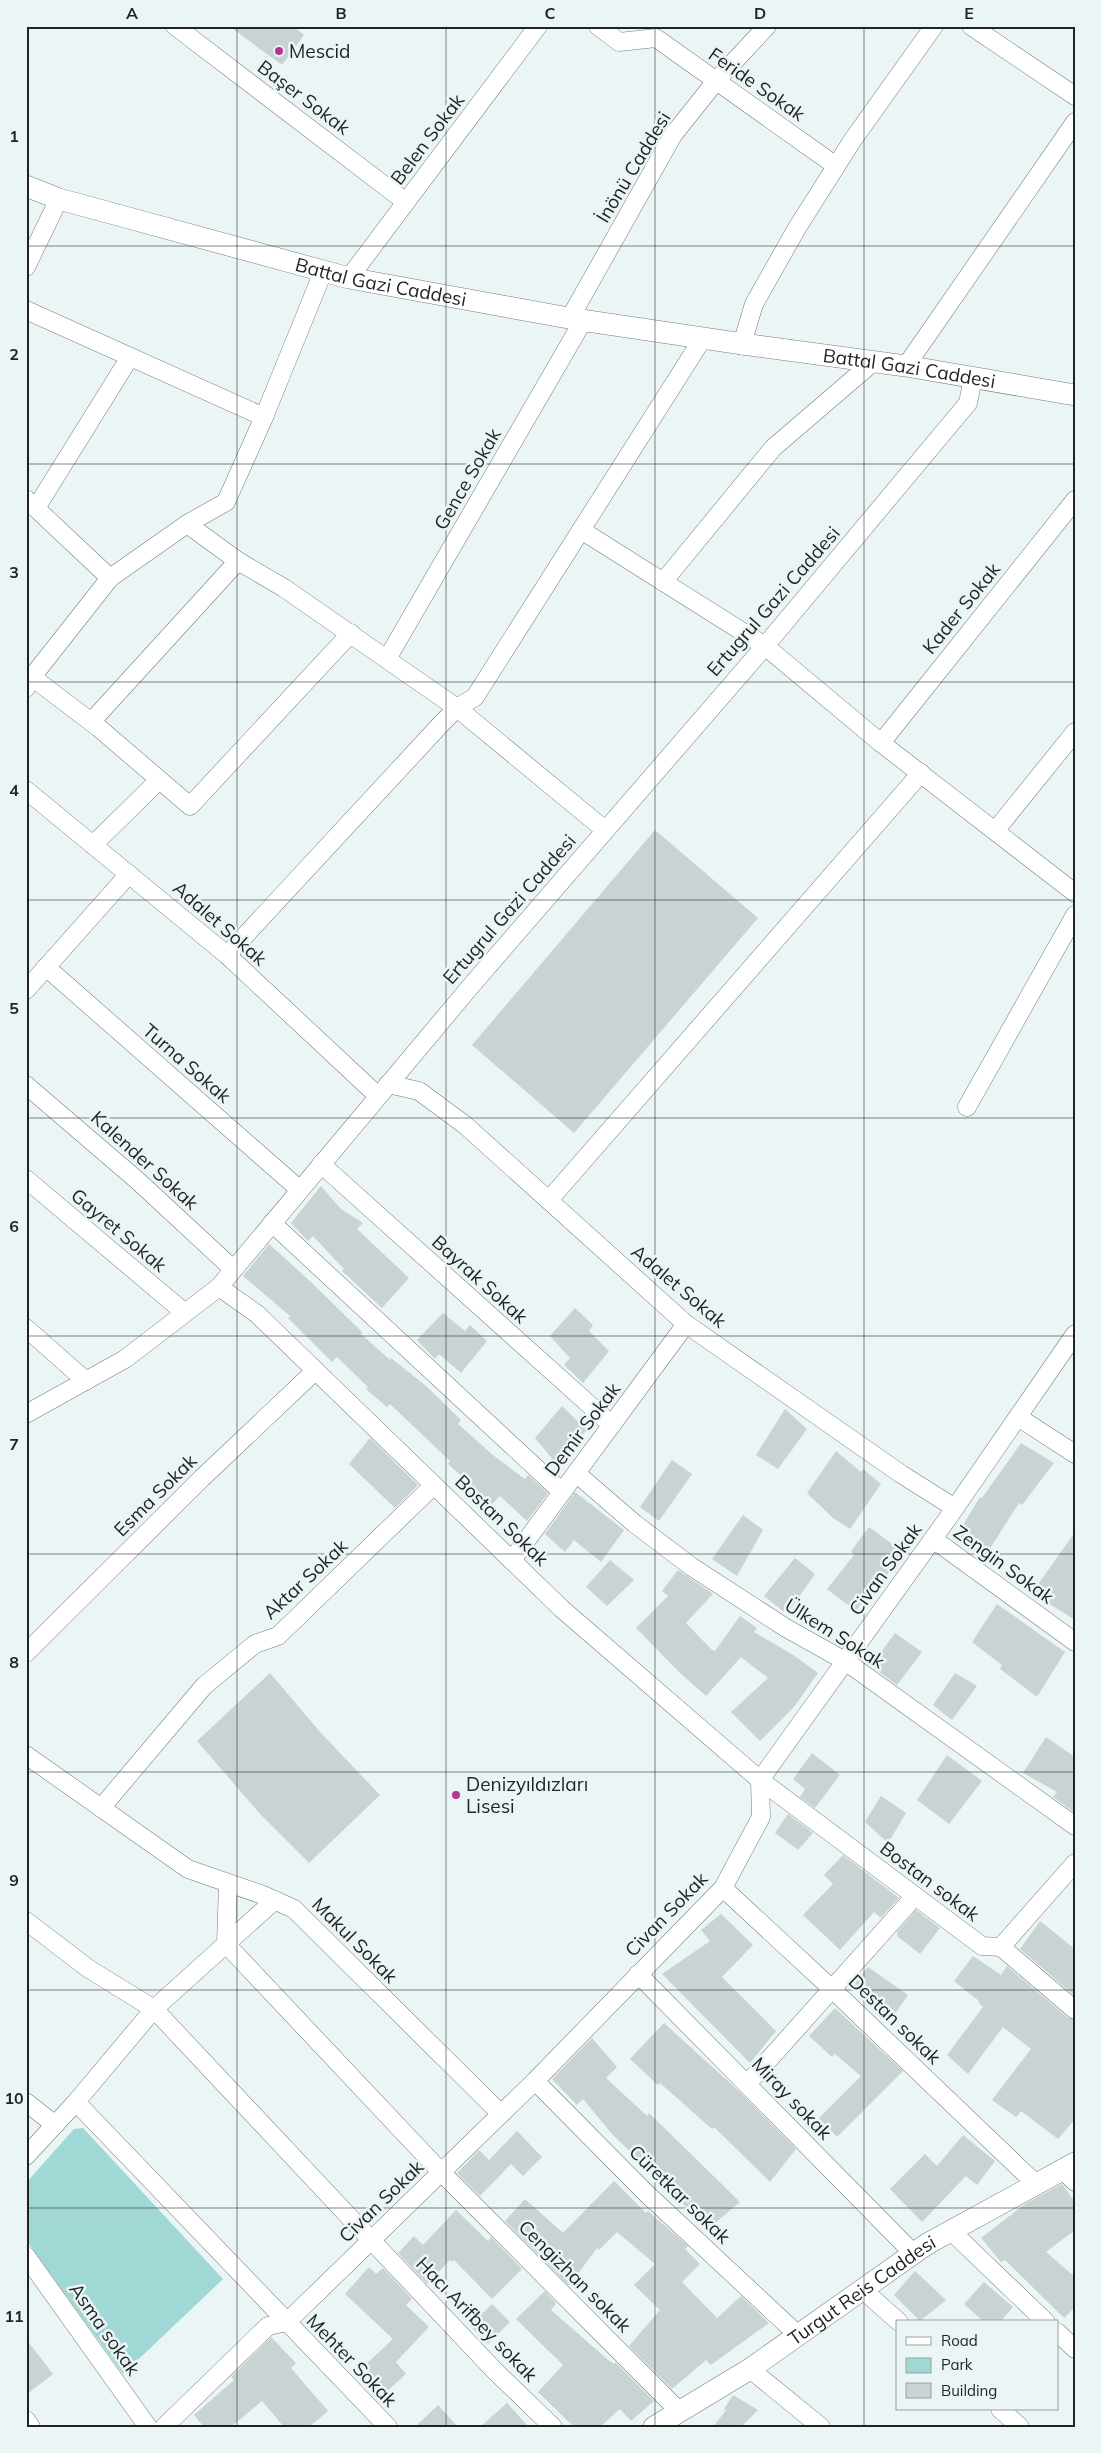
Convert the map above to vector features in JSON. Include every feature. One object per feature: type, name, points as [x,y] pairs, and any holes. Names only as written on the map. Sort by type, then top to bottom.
[{"type":"street","name":"Başer Sokak","points":[[175,26],[406,202]]},
{"type":"street","name":"Belen Sokak","points":[[349,278],[538,26]]},
{"type":"street","points":[[598,26],[619,42],[631,26]]},
{"type":"street","name":"İnönü Caddesi","points":[[576,319],[673,135],[716,81],[767,26]]},
{"type":"street","points":[[742,344],[754,304],[797,228],[852,141],[934,26]]},
{"type":"street","points":[[971,26],[1075,96]]},
{"type":"street","name":"Feride Sokak","points":[[619,42],[656,38],[836,166]]},
{"type":"street","points":[[906,366],[1075,122]]},
{"type":"street","name":"Battal Gazi Caddesi","points":[[26,186],[58,199],[349,278],[576,319],[872,363],[906,366],[1075,395]]},
{"type":"street","points":[[26,267],[58,199]]},
{"type":"street","points":[[323,272],[264,417],[226,502],[187,524],[110,578],[29,682],[91,722],[190,806],[351,633]]},
{"type":"street","points":[[26,310],[264,417]]},
{"type":"street","name":"Gence Sokak","points":[[387,659],[576,319]]},
{"type":"street","points":[[227,955],[457,708],[475,697],[703,338]]},
{"type":"street","points":[[110,578],[31,504],[130,357]]},
{"type":"street","points":[[663,582],[773,448],[872,363]]},
{"type":"street","name":"Ertugrul Gazi Caddesi","points":[[26,1414],[126,1359],[219,1287],[383,1090],[604,830],[765,646],[968,402],[972,378]]},
{"type":"street","name":"Kader Sokak","points":[[881,743],[1075,500]]},
{"type":"street","points":[[187,524],[238,561],[284,588],[351,633],[457,708],[604,830]]},
{"type":"street","points":[[581,530],[765,646],[881,743],[1075,893]]},
{"type":"street","points":[[91,722],[238,561]]},
{"type":"street","points":[[995,831],[1075,732]]},
{"type":"street","points":[[549,1200],[921,774]]},
{"type":"street","points":[[93,845],[159,780]]},
{"type":"street","name":"Adalet Sokak","points":[[26,790],[227,955],[383,1090],[419,1091],[465,1125],[686,1324],[901,1474],[955,1508]]},
{"type":"street","points":[[26,990],[129,874]]},
{"type":"street","points":[[967,1107],[1075,915]]},
{"type":"street","name":"Turna Sokak","points":[[46,967],[300,1190]]},
{"type":"street","name":"Kalender Sokak","points":[[26,1084],[138,1181],[233,1269]]},
{"type":"street","name":"Bayrak Sokak","points":[[321,1164],[612,1425]]},
{"type":"street","name":"Gayret Sokak","points":[[26,1179],[185,1313]]},
{"type":"street","points":[[272,1223],[562,1492]]},
{"type":"street","name":"Bostan Sokak","points":[[219,1287],[257,1314],[562,1609],[760,1780]]},
{"type":"street","name":"Demir Sokak","points":[[512,1560],[686,1324]]},
{"type":"street","points":[[26,1328],[86,1381]]},
{"type":"street","name":"Civan Sokak","points":[[164,2427],[268,2326],[287,2322],[535,2081],[723,1888],[761,1817],[760,1780],[955,1508],[1075,1334]]},
{"type":"street","name":"Esma Sokak","points":[[26,1653],[202,1478],[316,1371]]},
{"type":"street","points":[[26,1425],[54,1399]]},
{"type":"street","points":[[1018,1417],[1075,1454]]},
{"type":"street","name":"Ülkem Sokak","points":[[576,1473],[636,1524],[692,1567],[786,1628],[845,1661],[1075,1826]]},
{"type":"street","name":"Aktar Sokak","points":[[101,1808],[204,1686],[255,1644],[278,1636],[434,1485]]},
{"type":"street","name":"Zengin Sokak","points":[[933,1539],[1075,1642]]},
{"type":"street","name":"Makul Sokak","points":[[26,1755],[188,1869],[275,1900],[294,1909],[501,2114]]},
{"type":"street","name":"Bostan sokak","points":[[760,1780],[982,1946],[1001,1947],[1075,2010]]},
{"type":"street","points":[[1001,1947],[1075,1863]]},
{"type":"street","points":[[226,1944],[228,1884]]},
{"type":"street","name":"Destan sokak","points":[[723,1888],[1035,2183]]},
{"type":"street","points":[[748,2083],[915,1896]]},
{"type":"street","points":[[26,2156],[76,2102],[154,2009],[275,1900]]},
{"type":"street","name":"Hacı Arifbey sokak","points":[[26,1922],[89,1969],[154,2009],[494,2370],[553,2427]]},
{"type":"street","name":"Cengizhan sokak","points":[[226,1944],[441,2172],[679,2411]]},
{"type":"street","name":"Miray sokak","points":[[638,1974],[748,2083],[914,2254]]},
{"type":"street","name":"Cüretkar sokak","points":[[535,2081],[646,2193],[798,2335]]},
{"type":"street","points":[[26,2102],[55,2125]]},
{"type":"street","name":"Mehter Sokak","points":[[76,2102],[388,2427]]},
{"type":"street","name":"Turgut Reis Caddesi","points":[[654,2427],[750,2369],[914,2254],[951,2231],[1035,2183],[1071,2171]]},
{"type":"street","points":[[951,2231],[1044,2320]]},
{"type":"street","name":"Asma sokak","points":[[26,2256],[148,2427]]},
{"type":"street","points":[[862,2290],[897,2320]]},
{"type":"street","points":[[1058,2333],[1075,2349]]},
{"type":"street","points":[[750,2369],[821,2427]]},
{"type":"street","points":[[1001,2410],[1020,2427]]},
{"type":"street","points":[[26,2420],[31,2427]]},
{"type":"green space","points":[[83,2128],[223,2279],[123,2374],[26,2240],[26,2183],[74,2129]]},
{"type":"building","points":[[229,26],[293,26],[304,35],[282,65]]},
{"type":"building","points":[[655,830],[758,918],[574,1133],[472,1045]]},
{"type":"building","points":[[321,1186],[341,1209],[363,1223],[357,1229],[409,1278],[382,1308],[342,1271],[344,1269],[313,1236],[308,1241],[291,1223]]},
{"type":"building","points":[[269,1244],[312,1283],[362,1332],[361,1334],[390,1360],[391,1358],[426,1386],[461,1420],[458,1424],[494,1456],[525,1479],[528,1475],[548,1493],[527,1521],[500,1496],[492,1504],[448,1464],[450,1461],[390,1404],[387,1407],[366,1389],[368,1387],[337,1357],[332,1362],[288,1318],[290,1316],[243,1276]]},
{"type":"building","points":[[575,1308],[593,1325],[589,1331],[609,1351],[583,1383],[564,1365],[570,1358],[550,1336]]},
{"type":"building","points":[[443,1313],[465,1331],[470,1325],[487,1341],[461,1373],[439,1354],[435,1359],[417,1340]]},
{"type":"building","points":[[562,1406],[587,1430],[555,1462],[535,1438]]},
{"type":"building","points":[[785,1409],[807,1429],[778,1469],[756,1455]]},
{"type":"building","points":[[370,1438],[418,1485],[395,1508],[349,1464]]},
{"type":"building","points":[[1021,1443],[1054,1463],[1022,1505],[1019,1503],[984,1558],[955,1538],[980,1497],[982,1498]]},
{"type":"building","points":[[836,1451],[861,1472],[863,1469],[881,1484],[850,1529],[833,1518],[807,1493]]},
{"type":"building","points":[[672,1460],[692,1474],[659,1521],[640,1507]]},
{"type":"building","points":[[575,1492],[624,1530],[601,1562],[574,1540],[565,1552],[545,1534]]},
{"type":"building","points":[[743,1515],[763,1530],[737,1576],[712,1559]]},
{"type":"building","points":[[869,1527],[903,1552],[882,1582],[878,1578],[856,1611],[827,1589],[854,1555],[851,1551]]},
{"type":"building","points":[[1075,1532],[1075,1620],[1032,1593]]},
{"type":"building","points":[[795,1558],[815,1574],[789,1611],[783,1611],[764,1596]]},
{"type":"building","points":[[610,1560],[634,1580],[607,1606],[586,1587]]},
{"type":"building","points":[[678,1570],[713,1594],[686,1623],[712,1650],[715,1651],[740,1616],[757,1628],[754,1632],[792,1654],[818,1673],[794,1707],[760,1741],[731,1712],[768,1678],[741,1657],[706,1696],[680,1673],[636,1628],[668,1596],[662,1591]]},
{"type":"building","points":[[997,1604],[1065,1652],[1037,1697],[1000,1669],[1002,1665],[972,1642]]},
{"type":"building","points":[[895,1633],[922,1652],[897,1685],[871,1666]]},
{"type":"building","points":[[270,1673],[321,1733],[380,1795],[309,1863],[260,1814],[197,1741]]},
{"type":"building","points":[[955,1673],[977,1686],[952,1720],[933,1705]]},
{"type":"building","points":[[1046,1737],[1075,1757],[1075,1813],[1053,1797],[1057,1792],[1023,1773]]},
{"type":"building","points":[[812,1753],[840,1775],[815,1808],[800,1797],[805,1789],[793,1779]]},
{"type":"building","points":[[947,1755],[982,1781],[949,1824],[917,1800]]},
{"type":"building","points":[[881,1796],[906,1813],[888,1843],[865,1822]]},
{"type":"building","points":[[788,1814],[813,1833],[798,1850],[775,1833]]},
{"type":"building","points":[[843,1855],[899,1898],[881,1918],[874,1912],[840,1950],[803,1915],[833,1884],[824,1875]]},
{"type":"building","points":[[916,1910],[940,1928],[920,1954],[897,1936],[897,1932]]},
{"type":"building","points":[[721,1914],[753,1945],[722,1977],[776,2031],[750,2063],[662,1974],[710,1941],[701,1930]]},
{"type":"building","points":[[1040,1921],[1075,1949],[1075,1996],[1020,1949]]},
{"type":"building","points":[[973,1956],[1001,1975],[1007,1966],[1068,2018],[1075,2020],[1075,2119],[1058,2139],[1021,2111],[1016,2117],[992,2100],[1031,2049],[1003,2027],[968,2074],[947,2055],[983,2007],[979,2001],[954,1981]]},
{"type":"building","points":[[868,1967],[908,1995],[892,2018],[855,1989],[855,1983]]},
{"type":"building","points":[[835,2008],[903,2071],[837,2137],[819,2118],[861,2076],[835,2054],[832,2057],[809,2036]]},
{"type":"building","points":[[664,2023],[741,2093],[796,2149],[770,2182],[714,2127],[712,2129],[660,2083],[658,2085],[630,2059]]},
{"type":"building","points":[[592,2038],[617,2067],[606,2078],[647,2116],[649,2113],[740,2202],[708,2229],[664,2181],[662,2183],[612,2134],[583,2099],[577,2105],[552,2079]]},
{"type":"building","points":[[517,2131],[542,2157],[523,2176],[511,2164],[480,2196],[457,2173],[479,2150],[489,2160]]},
{"type":"building","points":[[963,2135],[995,2161],[977,2185],[966,2176],[922,2222],[890,2189],[925,2154],[937,2166]]},
{"type":"building","points":[[614,2181],[646,2213],[648,2211],[688,2246],[685,2249],[700,2264],[682,2282],[717,2318],[741,2296],[769,2323],[711,2365],[706,2360],[672,2389],[629,2346],[660,2310],[634,2285],[655,2264],[617,2232],[599,2250],[597,2248],[569,2286],[505,2221],[525,2199],[563,2233]]},
{"type":"building","points":[[1062,2184],[1075,2202],[1075,2230],[1046,2252],[1075,2277],[1075,2307],[1064,2318],[1005,2260],[1001,2262],[981,2238],[1025,2204]]},
{"type":"building","points":[[456,2210],[488,2241],[491,2237],[522,2269],[492,2299],[454,2260],[452,2262],[450,2260],[427,2284],[398,2253],[414,2236],[423,2245]]},
{"type":"building","points":[[369,2267],[376,2274],[383,2268],[412,2299],[406,2305],[429,2327],[396,2362],[406,2374],[385,2393],[362,2368],[393,2339],[345,2294]]},
{"type":"building","points":[[915,2271],[946,2300],[919,2320],[894,2295]]},
{"type":"building","points":[[984,2282],[1013,2307],[1002,2320],[982,2320],[964,2304]]},
{"type":"building","points":[[545,2291],[556,2303],[551,2310],[607,2359],[614,2364],[615,2362],[654,2401],[631,2421],[620,2409],[600,2427],[574,2427],[538,2392],[563,2365],[516,2319]]},
{"type":"building","points":[[492,2304],[510,2322],[488,2344],[470,2326]]},
{"type":"building","points":[[271,2337],[296,2363],[291,2368],[328,2411],[309,2427],[284,2427],[262,2401],[231,2427],[204,2427],[194,2415],[234,2380],[231,2377]]},
{"type":"building","points":[[26,2339],[53,2374],[26,2395]]},
{"type":"building","points":[[733,2395],[758,2410],[741,2427],[713,2427],[726,2410],[724,2409]]},
{"type":"building","points":[[507,2403],[529,2427],[480,2427]]},
{"type":"building","points":[[438,2405],[458,2427],[415,2427]]},
{"type":"place","name":"Mescid","points":[[279,51]]},
{"type":"place","name":"Denizyıldızları Lisesi","points":[[456,1795]]}]
